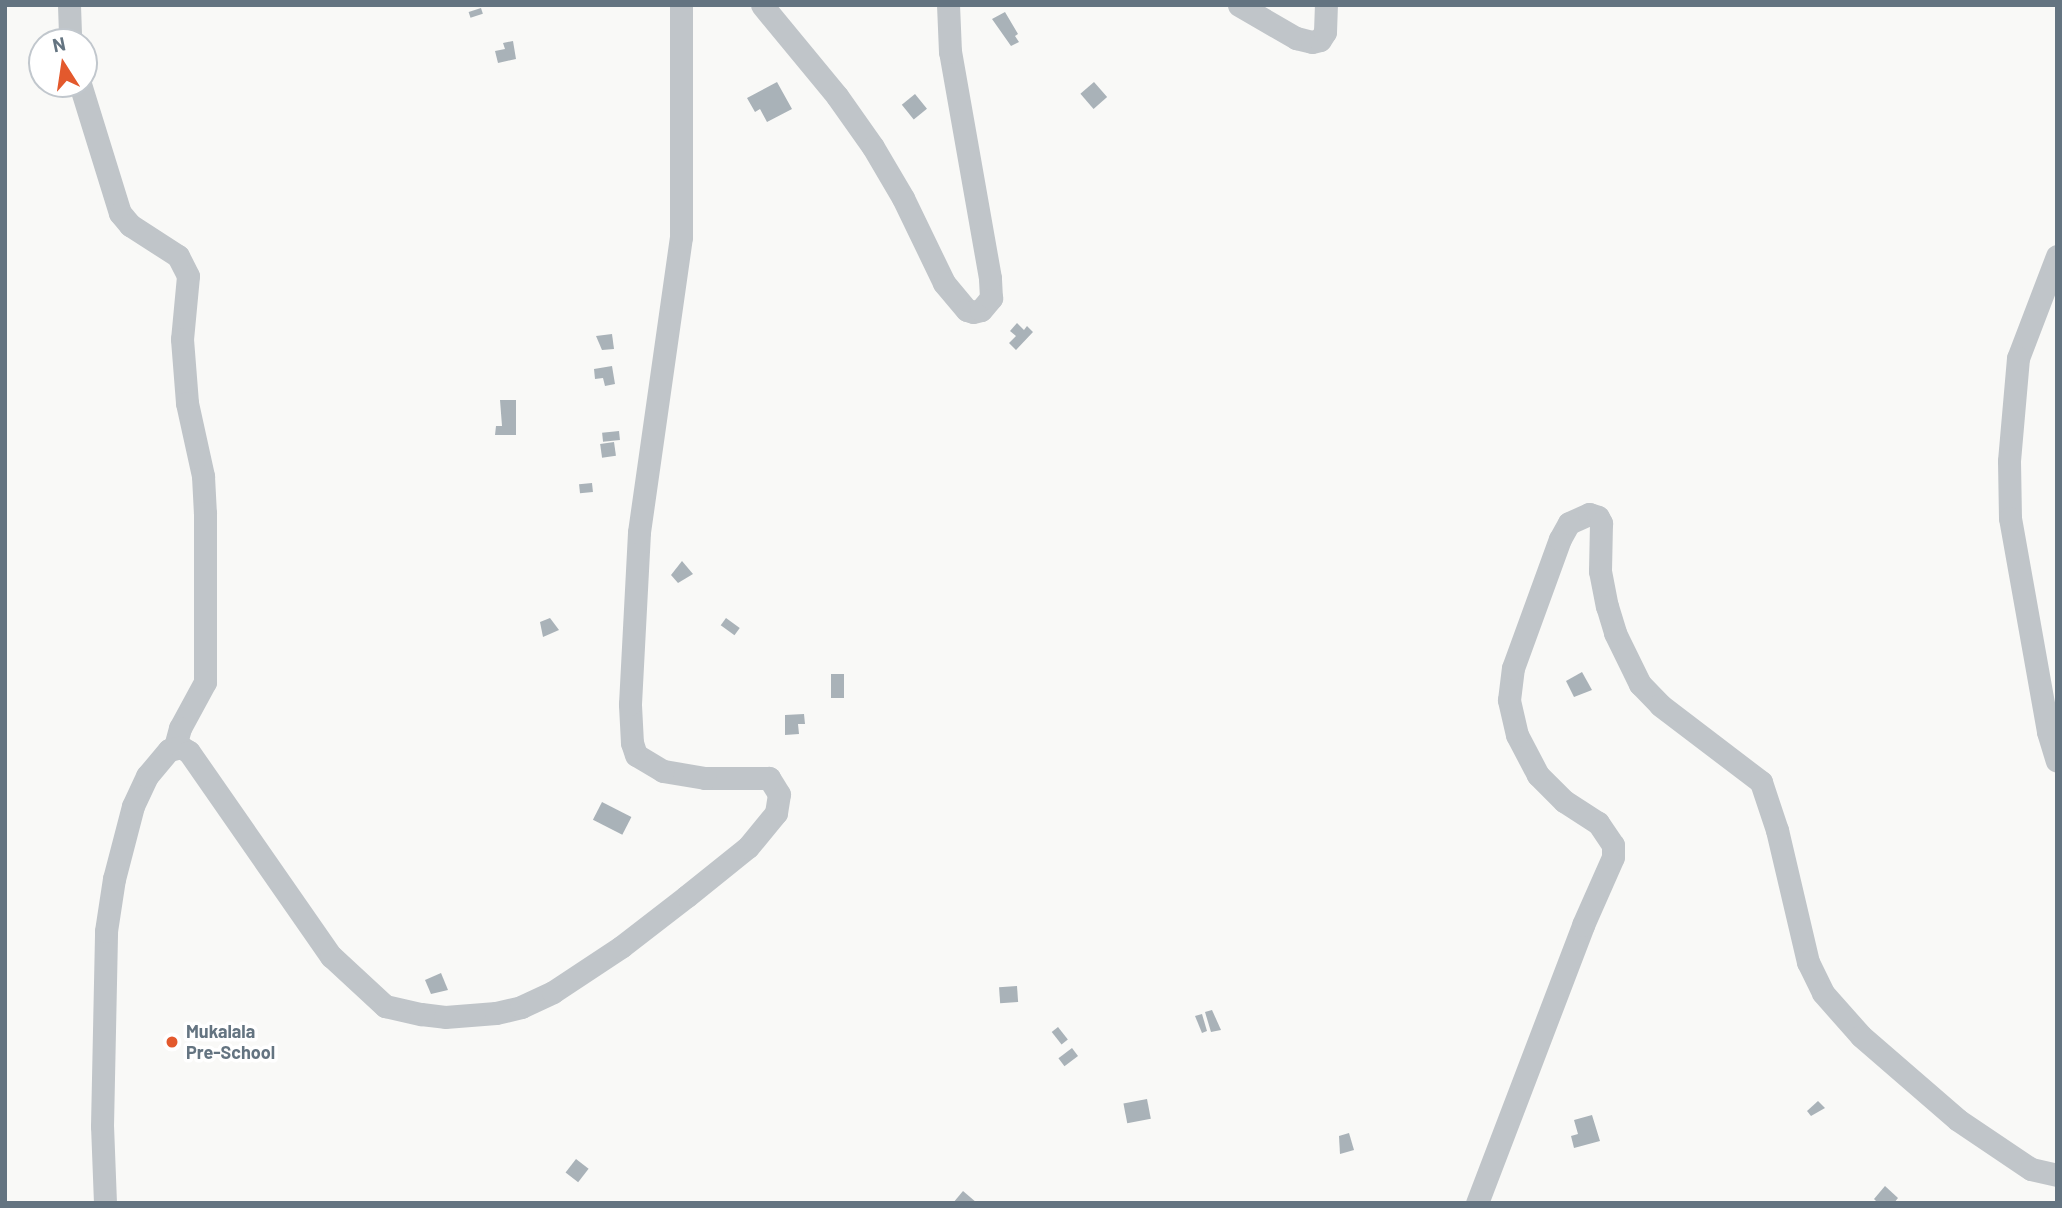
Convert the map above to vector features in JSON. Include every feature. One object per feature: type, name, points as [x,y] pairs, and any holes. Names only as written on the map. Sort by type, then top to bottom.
[{"type":"street","points":[[69,5],[70,28]]},
{"type":"street","points":[[176,747],[189,752],[331,956],[385,1006],[445,1017],[496,1013],[520,1007],[553,992],[621,947],[687,896],[748,847],[776,813],[779,794],[769,778],[705,778],[663,771],[636,755],[632,743],[630,704],[639,532],[681,237],[681,5]]},
{"type":"street","points":[[762,5],[837,96],[873,147],[903,198],[944,282],[963,306],[973,313],[981,310],[990,298],[990,278],[950,52],[948,5]]},
{"type":"street","points":[[1239,5],[1296,38],[1312,42],[1320,40],[1325,32],[1326,5]]},
{"type":"street","points":[[84,98],[120,213],[130,225],[178,256],[188,276],[182,340],[187,403],[203,476],[205,501],[205,682],[180,728],[176,747],[164,754],[146,776],[133,806],[114,879],[103,968],[102,1126],[105,1203]]},
{"type":"street","points":[[2057,256],[2018,358],[2009,461],[2010,518],[2048,732],[2057,761]]},
{"type":"street","points":[[1477,1203],[1578,936],[1613,857],[1613,845],[1598,823],[1564,801],[1538,775],[1517,735],[1510,700],[1513,668],[1560,539],[1569,523],[1589,514],[1598,517],[1601,523],[1601,570],[1615,633],[1640,684],[1660,705],[1761,782],[1777,830],[1808,962],[1823,993],[1861,1036],[1958,1120],[2031,1169],[2057,1175]]},
{"type":"building","points":[[481,8],[483,14],[470,18],[469,12]]},
{"type":"building","points":[[1005,12],[1018,34],[1015,36],[1019,42],[1011,46],[992,19]]},
{"type":"building","points":[[513,41],[516,59],[498,63],[495,51],[505,49],[503,43]]},
{"type":"building","points":[[777,82],[792,109],[767,122],[760,109],[755,112],[747,98]]},
{"type":"building","points":[[1094,82],[1107,97],[1094,109],[1080,94]]},
{"type":"building","points":[[915,94],[927,109],[914,119],[902,105]]},
{"type":"building","points":[[1017,323],[1024,330],[1027,326],[1033,332],[1016,350],[1009,343],[1016,336],[1010,331]]},
{"type":"building","points":[[612,334],[614,349],[602,350],[596,336]]},
{"type":"building","points":[[612,366],[615,384],[605,386],[603,378],[595,379],[594,369]]},
{"type":"building","points":[[500,400],[516,400],[516,435],[495,435],[496,426],[502,426]]},
{"type":"building","points":[[619,431],[620,440],[603,442],[602,433]]},
{"type":"building","points":[[614,442],[616,456],[602,458],[600,444]]},
{"type":"building","points":[[592,483],[593,492],[580,493],[579,484]]},
{"type":"building","points":[[682,561],[693,574],[678,583],[671,575]]},
{"type":"building","points":[[550,618],[559,630],[543,637],[540,622]]},
{"type":"building","points":[[726,618],[740,628],[734,635],[721,625]]},
{"type":"building","points":[[1582,672],[1592,690],[1574,697],[1566,681]]},
{"type":"building","points":[[831,674],[844,674],[844,698],[831,698]]},
{"type":"building","points":[[804,714],[805,724],[798,724],[799,734],[785,735],[785,715]]},
{"type":"building","points":[[602,802],[631,817],[622,835],[593,820]]},
{"type":"building","points":[[441,973],[448,990],[431,994],[425,980]]},
{"type":"building","points":[[1017,986],[1018,1002],[1000,1003],[999,987]]},
{"type":"building","points":[[1212,1010],[1221,1030],[1211,1032],[1205,1012]]},
{"type":"building","points":[[1202,1014],[1207,1031],[1202,1033],[1195,1016]]},
{"type":"building","points":[[1058,1027],[1068,1040],[1062,1045],[1052,1032]]},
{"type":"building","points":[[1072,1048],[1078,1056],[1064,1066],[1058,1058]]},
{"type":"building","points":[[1147,1099],[1151,1119],[1127,1123],[1123,1104]]},
{"type":"building","points":[[1818,1101],[1825,1108],[1811,1116],[1807,1111]]},
{"type":"building","points":[[1592,1115],[1600,1141],[1574,1148],[1571,1136],[1578,1134],[1574,1120]]},
{"type":"building","points":[[1349,1133],[1354,1150],[1340,1154],[1339,1136]]},
{"type":"building","points":[[576,1159],[589,1169],[578,1182],[566,1172]]},
{"type":"building","points":[[1885,1186],[1898,1198],[1894,1203],[1878,1203],[1874,1199]]},
{"type":"building","points":[[963,1191],[977,1203],[953,1203]]},
{"type":"place","name":"Mukalala Pre-School","points":[[172,1042]]}]
